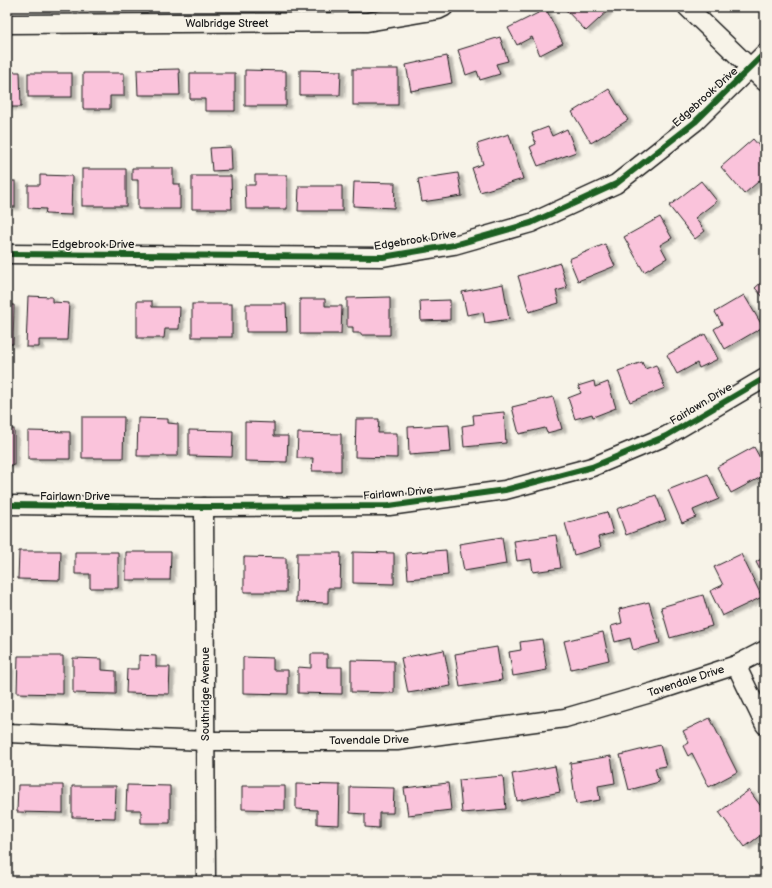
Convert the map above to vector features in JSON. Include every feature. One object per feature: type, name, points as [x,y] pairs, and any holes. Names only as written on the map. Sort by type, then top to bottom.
[{"type":"street","name":"Walbridge Street","points":[[7,24],[366,22],[438,10],[444,7]]},
{"type":"street","points":[[688,7],[765,82]]},
{"type":"street","name":"Edgebrook Drive","points":[[7,254],[383,257],[454,245],[531,223],[616,184],[695,122],[765,53]]},
{"type":"street","name":"Fairlawn Drive","points":[[7,505],[204,507],[389,506],[505,490],[592,467],[666,436],[765,378]]},
{"type":"street","name":"Southridge Avenue","points":[[204,507],[206,881]]},
{"type":"street","name":"Tavendale Drive","points":[[7,733],[206,741],[397,741],[565,718],[654,692],[736,665],[765,650]]},
{"type":"street","points":[[736,665],[765,725]]},
{"type":"building","points":[[563,7],[612,7],[586,31]]},
{"type":"building","points":[[546,9],[563,43],[540,55],[532,37],[517,45],[508,28]]},
{"type":"building","points":[[500,37],[508,61],[496,64],[500,74],[480,80],[477,71],[466,75],[458,50]]},
{"type":"building","points":[[447,56],[452,83],[411,91],[406,65]]},
{"type":"building","points":[[179,69],[180,95],[138,95],[137,70]]},
{"type":"building","points":[[353,69],[398,69],[398,105],[353,105]]},
{"type":"building","points":[[245,70],[286,71],[286,106],[245,106]]},
{"type":"building","points":[[300,70],[341,71],[340,95],[300,95]]},
{"type":"building","points":[[7,72],[20,72],[21,107],[7,107]]},
{"type":"building","points":[[28,73],[72,73],[72,97],[28,97]]},
{"type":"building","points":[[83,73],[124,73],[124,96],[110,96],[110,109],[83,109]]},
{"type":"building","points":[[190,73],[235,73],[235,111],[205,111],[205,99],[190,99]]},
{"type":"building","points":[[609,89],[628,120],[591,143],[572,112]]},
{"type":"building","points":[[548,127],[552,136],[567,129],[576,152],[538,166],[530,147],[536,144],[532,133]]},
{"type":"building","points":[[509,134],[523,179],[480,192],[472,168],[483,164],[477,144]]},
{"type":"building","points":[[753,139],[765,153],[765,162],[761,165],[765,169],[765,176],[744,194],[721,167]]},
{"type":"building","points":[[231,147],[232,170],[212,171],[210,148]]},
{"type":"building","points":[[132,168],[173,168],[173,184],[180,184],[180,209],[138,209],[138,180],[132,180]]},
{"type":"building","points":[[82,169],[126,169],[126,206],[82,206]]},
{"type":"building","points":[[458,173],[462,196],[422,202],[418,179]]},
{"type":"building","points":[[40,175],[72,176],[71,215],[45,214],[46,209],[28,208],[28,185],[40,185]]},
{"type":"building","points":[[255,175],[287,175],[287,209],[246,209],[245,185],[255,185]]},
{"type":"building","points":[[192,176],[231,176],[232,209],[192,209]]},
{"type":"building","points":[[7,181],[15,181],[15,207],[7,207]]},
{"type":"building","points":[[701,181],[717,201],[695,218],[705,231],[695,239],[669,206]]},
{"type":"building","points":[[354,182],[395,183],[394,208],[353,206]]},
{"type":"building","points":[[299,186],[342,186],[342,211],[298,211]]},
{"type":"building","points":[[660,217],[672,238],[660,245],[667,258],[644,272],[624,237]]},
{"type":"building","points":[[605,244],[615,266],[578,281],[569,259]]},
{"type":"building","points":[[560,263],[567,288],[556,291],[559,303],[529,312],[518,276]]},
{"type":"building","points":[[765,279],[765,299],[755,288]]},
{"type":"building","points":[[503,284],[509,319],[485,323],[483,312],[467,315],[462,292]]},
{"type":"building","points":[[744,295],[763,327],[725,349],[714,329],[722,324],[715,312]]},
{"type":"building","points":[[28,296],[52,297],[52,302],[69,303],[67,340],[39,340],[39,347],[26,347]]},
{"type":"building","points":[[390,297],[390,335],[361,335],[361,333],[353,333],[353,327],[347,327],[347,298]]},
{"type":"building","points":[[300,299],[325,299],[325,306],[342,306],[341,334],[300,334]]},
{"type":"building","points":[[450,300],[450,320],[421,321],[420,301]]},
{"type":"building","points":[[137,301],[152,301],[152,307],[180,307],[179,329],[165,329],[164,338],[137,338]]},
{"type":"building","points":[[192,304],[232,304],[232,337],[192,337]]},
{"type":"building","points":[[246,304],[286,304],[287,332],[246,332]]},
{"type":"building","points":[[7,305],[14,305],[13,344],[7,344]]},
{"type":"building","points":[[705,334],[718,359],[699,368],[697,363],[677,374],[667,355]]},
{"type":"building","points":[[642,362],[645,369],[656,365],[665,388],[630,402],[618,371]]},
{"type":"building","points":[[594,381],[595,387],[608,382],[616,408],[593,417],[592,414],[575,419],[568,398],[581,393],[578,386]]},
{"type":"building","points":[[553,397],[562,429],[547,433],[545,428],[519,434],[512,407]]},
{"type":"building","points":[[504,412],[506,443],[464,447],[462,426],[474,424],[473,415]]},
{"type":"building","points":[[82,417],[124,417],[123,458],[82,458]]},
{"type":"building","points":[[138,418],[168,419],[168,423],[178,424],[178,456],[137,456]]},
{"type":"building","points":[[356,419],[379,419],[378,433],[397,433],[397,458],[355,457]]},
{"type":"building","points":[[245,422],[274,423],[274,436],[288,436],[287,462],[245,461]]},
{"type":"building","points":[[449,425],[451,452],[409,455],[408,427]]},
{"type":"building","points":[[7,429],[14,429],[14,465],[7,465]]},
{"type":"building","points":[[189,430],[233,431],[232,457],[189,456]]},
{"type":"building","points":[[28,431],[70,432],[70,459],[28,459]]},
{"type":"building","points":[[298,433],[341,434],[341,471],[312,471],[313,458],[297,458]]},
{"type":"building","points":[[754,447],[765,467],[765,475],[731,493],[717,467]]},
{"type":"building","points":[[708,474],[719,499],[693,510],[696,517],[682,523],[668,490]]},
{"type":"building","points":[[656,495],[666,520],[626,535],[617,509]]},
{"type":"building","points":[[607,512],[613,533],[598,537],[601,547],[574,555],[565,523]]},
{"type":"building","points":[[556,535],[561,568],[533,572],[531,559],[517,561],[514,541]]},
{"type":"building","points":[[502,537],[506,564],[464,571],[459,544]]},
{"type":"building","points":[[446,550],[448,575],[408,579],[406,553]]},
{"type":"building","points":[[19,551],[61,551],[60,580],[18,579]]},
{"type":"building","points":[[75,552],[118,552],[118,588],[90,588],[90,574],[75,574]]},
{"type":"building","points":[[126,552],[171,552],[170,580],[126,580]]},
{"type":"building","points":[[353,552],[394,553],[394,584],[353,583]]},
{"type":"building","points":[[297,553],[341,553],[340,588],[328,588],[328,603],[296,602]]},
{"type":"building","points":[[741,554],[762,597],[722,616],[710,591],[723,585],[714,567]]},
{"type":"building","points":[[244,557],[286,558],[286,592],[244,592]]},
{"type":"building","points":[[765,557],[765,580],[756,562]]},
{"type":"building","points":[[703,595],[712,626],[670,638],[661,607]]},
{"type":"building","points":[[649,602],[660,643],[633,650],[630,638],[615,642],[611,626],[622,623],[619,609]]},
{"type":"building","points":[[603,632],[609,660],[571,669],[564,641]]},
{"type":"building","points":[[542,639],[547,670],[513,676],[509,652],[521,650],[520,642]]},
{"type":"building","points":[[497,647],[502,680],[460,687],[455,654]]},
{"type":"building","points":[[444,650],[451,686],[408,693],[401,658]]},
{"type":"building","points":[[311,654],[327,654],[327,667],[342,667],[342,694],[298,693],[298,667],[311,668]]},
{"type":"building","points":[[139,655],[156,656],[156,667],[170,667],[169,694],[126,693],[127,669],[139,669]]},
{"type":"building","points":[[18,656],[63,656],[63,694],[17,693]]},
{"type":"building","points":[[243,657],[273,658],[273,670],[288,670],[288,694],[243,693]]},
{"type":"building","points":[[73,658],[102,659],[102,670],[116,671],[116,694],[73,693]]},
{"type":"building","points":[[351,660],[394,661],[394,693],[351,692]]},
{"type":"building","points":[[7,667],[9,667],[8,694],[7,694]]},
{"type":"building","points":[[710,718],[737,772],[709,787],[692,753],[688,756],[683,746],[689,743],[683,731]]},
{"type":"building","points":[[660,745],[666,766],[655,768],[659,782],[629,790],[620,755]]},
{"type":"building","points":[[611,756],[615,783],[598,786],[600,800],[576,804],[570,763]]},
{"type":"building","points":[[555,766],[560,792],[517,801],[512,774]]},
{"type":"building","points":[[503,776],[506,809],[462,813],[459,780]]},
{"type":"building","points":[[448,783],[451,810],[408,815],[404,788]]},
{"type":"building","points":[[296,784],[340,785],[339,825],[317,824],[317,810],[296,809]]},
{"type":"building","points":[[18,785],[63,785],[63,813],[17,812]]},
{"type":"building","points":[[127,785],[170,786],[170,823],[141,823],[141,810],[126,810]]},
{"type":"building","points":[[72,786],[116,786],[115,818],[72,817]]},
{"type":"building","points":[[242,786],[285,786],[285,810],[242,809]]},
{"type":"building","points":[[350,787],[394,788],[393,813],[379,813],[379,828],[365,827],[365,814],[350,813]]},
{"type":"building","points":[[749,790],[765,812],[765,832],[745,847],[719,812]]},
{"type":"cycle path","points":[[7,254],[383,257],[454,245],[531,223],[616,184],[695,122],[765,53]]},
{"type":"cycle path","points":[[7,505],[204,507],[389,506],[505,490],[592,467],[666,436],[765,378]]}]
